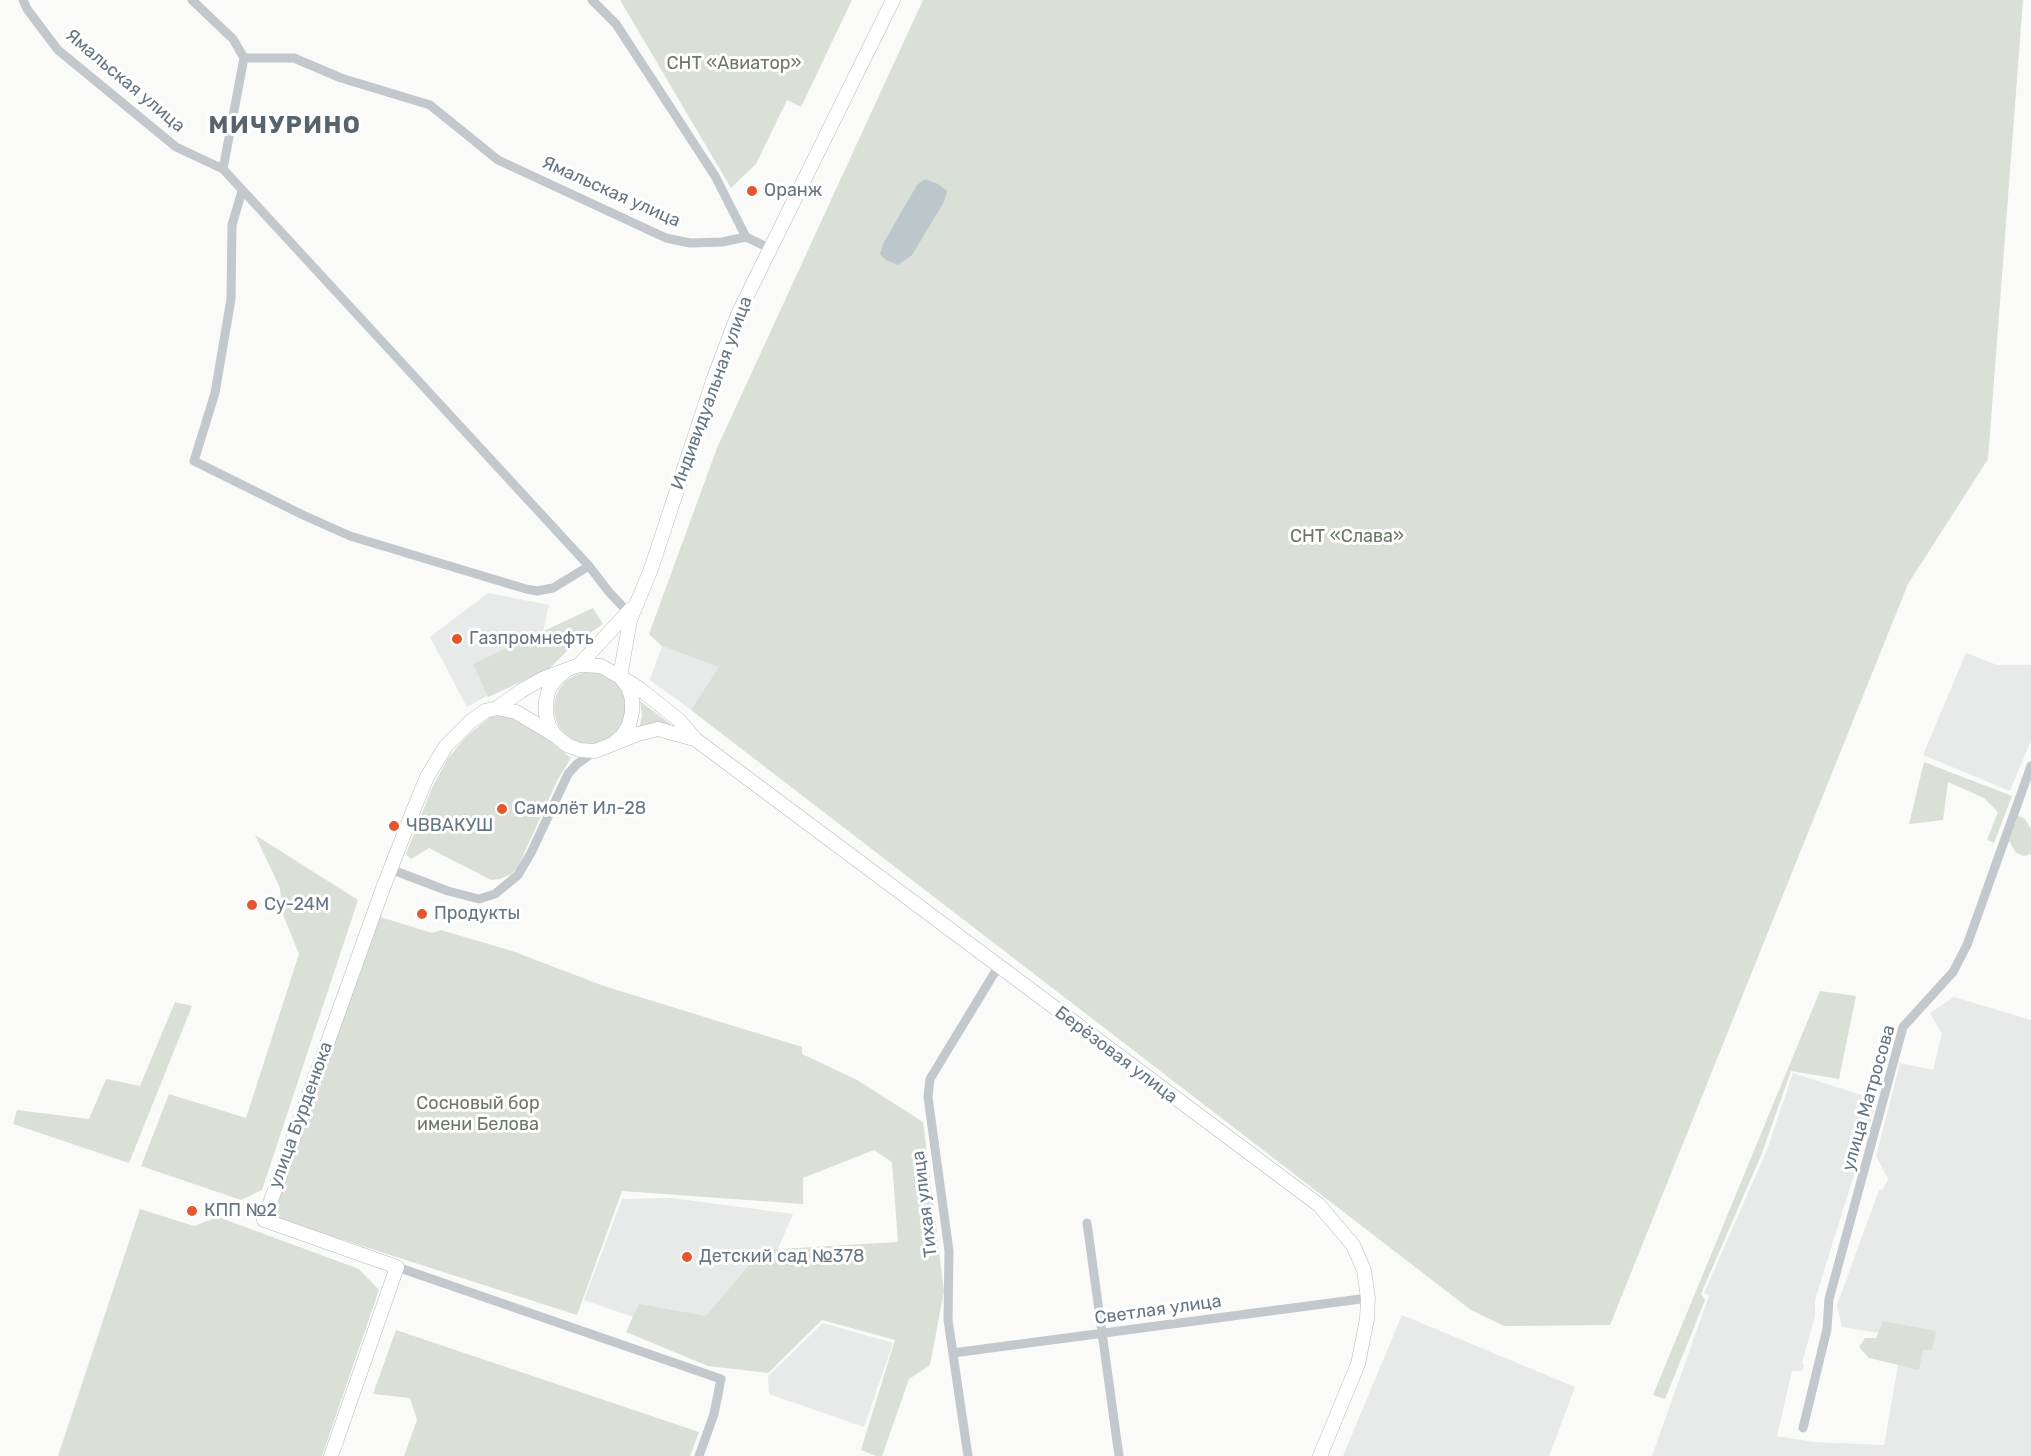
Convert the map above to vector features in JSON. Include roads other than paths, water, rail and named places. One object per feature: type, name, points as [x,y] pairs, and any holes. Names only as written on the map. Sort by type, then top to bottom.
[{"type":"main road","name":"Индивидуальная улица","points":[[620,677],[630,620],[651,569],[714,378],[739,312],[893,0]]},
{"type":"main road","name":"Индивидуальная улица","points":[[572,668],[628,612],[639,597]]},
{"type":"main road","points":[[390,869],[427,777],[446,746],[470,722],[485,711],[497,708],[542,679],[572,668],[601,666],[620,677],[628,687],[632,699],[629,724],[622,736],[613,744],[595,751],[580,750],[567,745],[516,712],[497,708]]},
{"type":"main road","points":[[556,736],[549,726],[546,701],[549,689],[556,679],[572,668]]},
{"type":"main road","name":"Берёзовая улица","points":[[620,677],[640,689],[679,720],[695,739],[1319,1205],[1353,1245],[1364,1270],[1368,1298],[1367,1319],[1358,1364],[1320,1456]]},
{"type":"main road","name":"Берёзовая улица","points":[[613,744],[658,729],[695,739]]},
{"type":"main road","name":"улица Бурденюка","points":[[390,869],[264,1220],[397,1267]]},
{"type":"main road","points":[[331,1456],[397,1267]]},
{"type":"street","name":"Ямальская улица","points":[[23,0],[27,9],[58,50],[176,147],[223,169],[589,566],[628,612]]},
{"type":"street","points":[[192,0],[232,39],[244,58],[223,169]]},
{"type":"street","points":[[592,0],[616,24],[715,176],[746,237],[769,248]]},
{"type":"street","name":"Ямальская улица","points":[[244,58],[294,57],[341,78],[430,105],[498,160],[666,238],[690,243],[722,242],[746,237]]},
{"type":"street","points":[[242,191],[232,225],[231,299],[217,381],[194,461],[350,536],[526,589],[537,591],[553,588],[589,566]]},
{"type":"street","points":[[390,869],[448,891],[479,898],[495,894],[518,875],[531,853],[568,774],[595,751]]},
{"type":"street","name":"улица Матросова","points":[[1803,1428],[1827,1329],[1829,1299],[1904,1027],[1953,972],[1967,945],[2031,766]]},
{"type":"street","name":"Тихая улица","points":[[968,1456],[948,1320],[949,1251],[928,1097],[930,1079],[998,967]]},
{"type":"street","points":[[1087,1223],[1119,1456]]},
{"type":"street","points":[[397,1267],[721,1379],[714,1414],[699,1456]]},
{"type":"street","name":"Светлая улица","points":[[953,1353],[1368,1298]]},
{"type":"place","name":"Оранж","points":[[752,191]]},
{"type":"place","name":"Газпромнефть","points":[[457,639]]},
{"type":"place","name":"Самолёт Ил-28","points":[[502,809]]},
{"type":"place","name":"ЧВВАКУШ","points":[[394,826]]},
{"type":"place","name":"Су-24М","points":[[252,905]]},
{"type":"place","name":"Продукты","points":[[422,914]]},
{"type":"place","name":"КПП №2","points":[[192,1211]]},
{"type":"place","name":"Детский сад №378","points":[[687,1257]]},
{"type":"district","name":"МИЧУРИНО","points":[[285,126]]},
{"type":"park label","name":"СНТ «Авиатор»","points":[[734,64]]},
{"type":"park label","name":"СНТ «Слава»","points":[[1347,537]]},
{"type":"park label","name":"Сосновый бор имени Белова","points":[[478,1114]]}]
